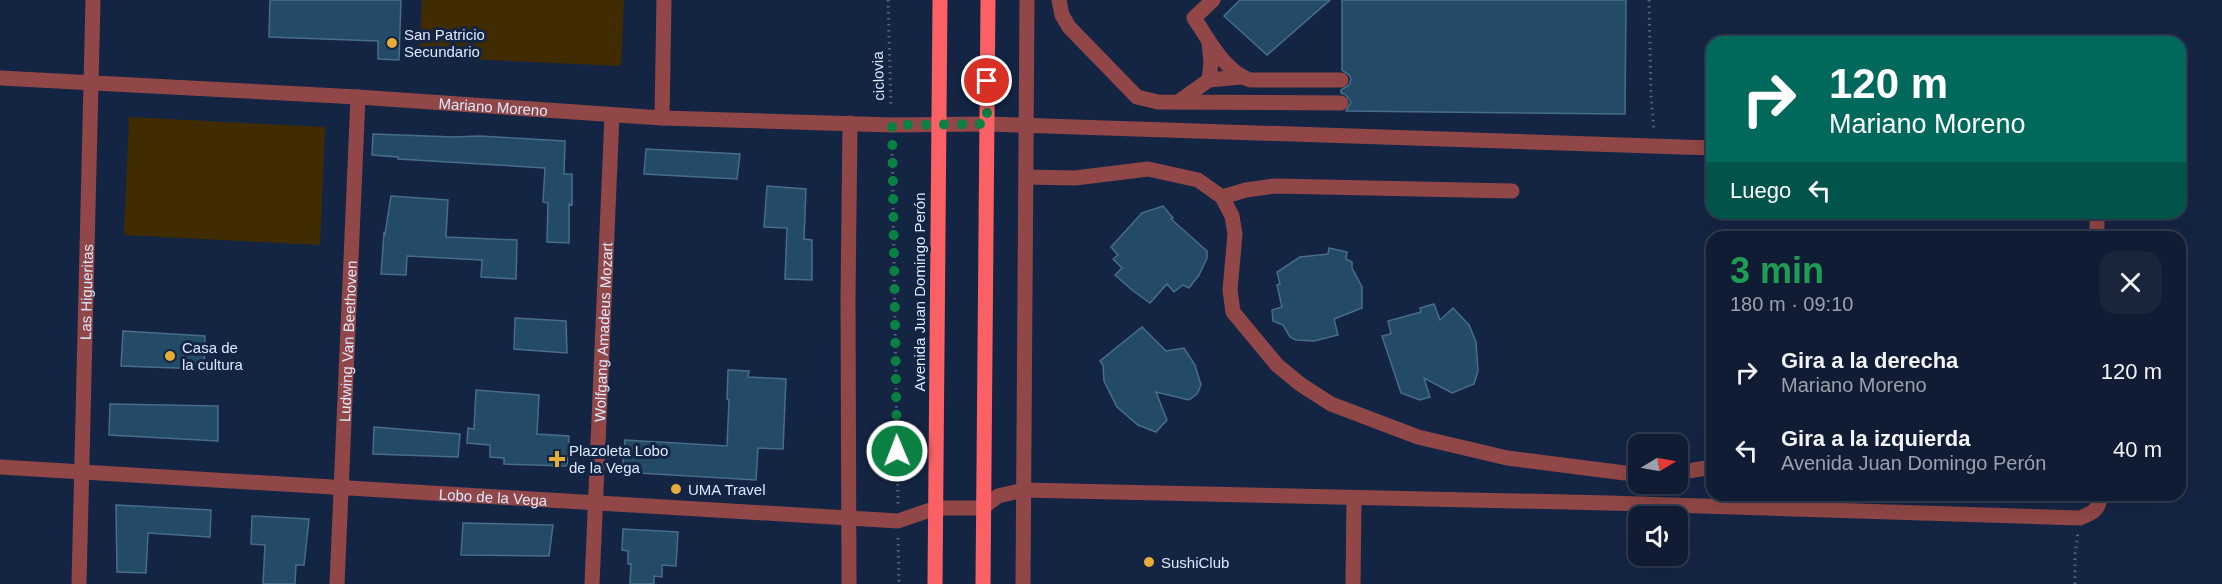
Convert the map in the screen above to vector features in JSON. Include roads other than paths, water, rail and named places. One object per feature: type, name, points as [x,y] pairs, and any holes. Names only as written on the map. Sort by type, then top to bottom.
[{"type":"main road","name":"Avenida Juan Domingo Perón","points":[[935,584],[940,0]]},
{"type":"main road","points":[[983,584],[988,0]]},
{"type":"street","name":"Las Higueritas","points":[[80,584],[93,0]]},
{"type":"street","points":[[662,118],[664,0]]},
{"type":"street","points":[[1023,584],[1027,0]]},
{"type":"street","points":[[1059,0],[1062,15],[1069,27],[1137,97],[1146,100],[1178,102],[1341,103]]},
{"type":"street","points":[[1213,0],[1194,18],[1228,67],[1241,77],[1250,80],[1341,80]]},
{"type":"street","points":[[1209,40],[1211,62],[1209,80]]},
{"type":"street","points":[[1178,102],[1209,80],[1241,77]]},
{"type":"street","name":"Mariano Moreno","points":[[0,78],[358,97],[662,118],[892,125],[987,124],[1706,148]]},
{"type":"street","name":"Ludwing Van Beethoven","points":[[337,584],[358,97]]},
{"type":"street","name":"Wolfgang Amadeus Mozart","points":[[591,584],[612,115]]},
{"type":"street","points":[[849,584],[850,123]]},
{"type":"street","points":[[1027,177],[1075,178],[1148,169],[1198,180],[1222,197],[1232,216],[1235,234],[1230,290],[1233,312],[1277,365],[1300,384],[1331,404],[1418,437],[1507,458],[1628,473]]},
{"type":"street","points":[[1222,197],[1246,190],[1275,186],[1512,191]]},
{"type":"street","name":"Lobo de la Vega","points":[[0,467],[898,520],[936,508],[982,508]]},
{"type":"street","points":[[1688,471],[1706,468]]},
{"type":"street","points":[[982,508],[998,496],[1024,490],[2080,518],[2094,512],[2100,501]]},
{"type":"street","points":[[1353,584],[1354,498]]},
{"type":"place","name":"San Patricio Secundario","points":[[392,43]]},
{"type":"place","name":"Casa de la cultura","points":[[170,356]]},
{"type":"place","name":"Plazoleta Lobo de la Vega","points":[[557,459]]},
{"type":"place","name":"UMA Travel","points":[[676,489]]},
{"type":"place","name":"SushiClub","points":[[1149,562]]}]
